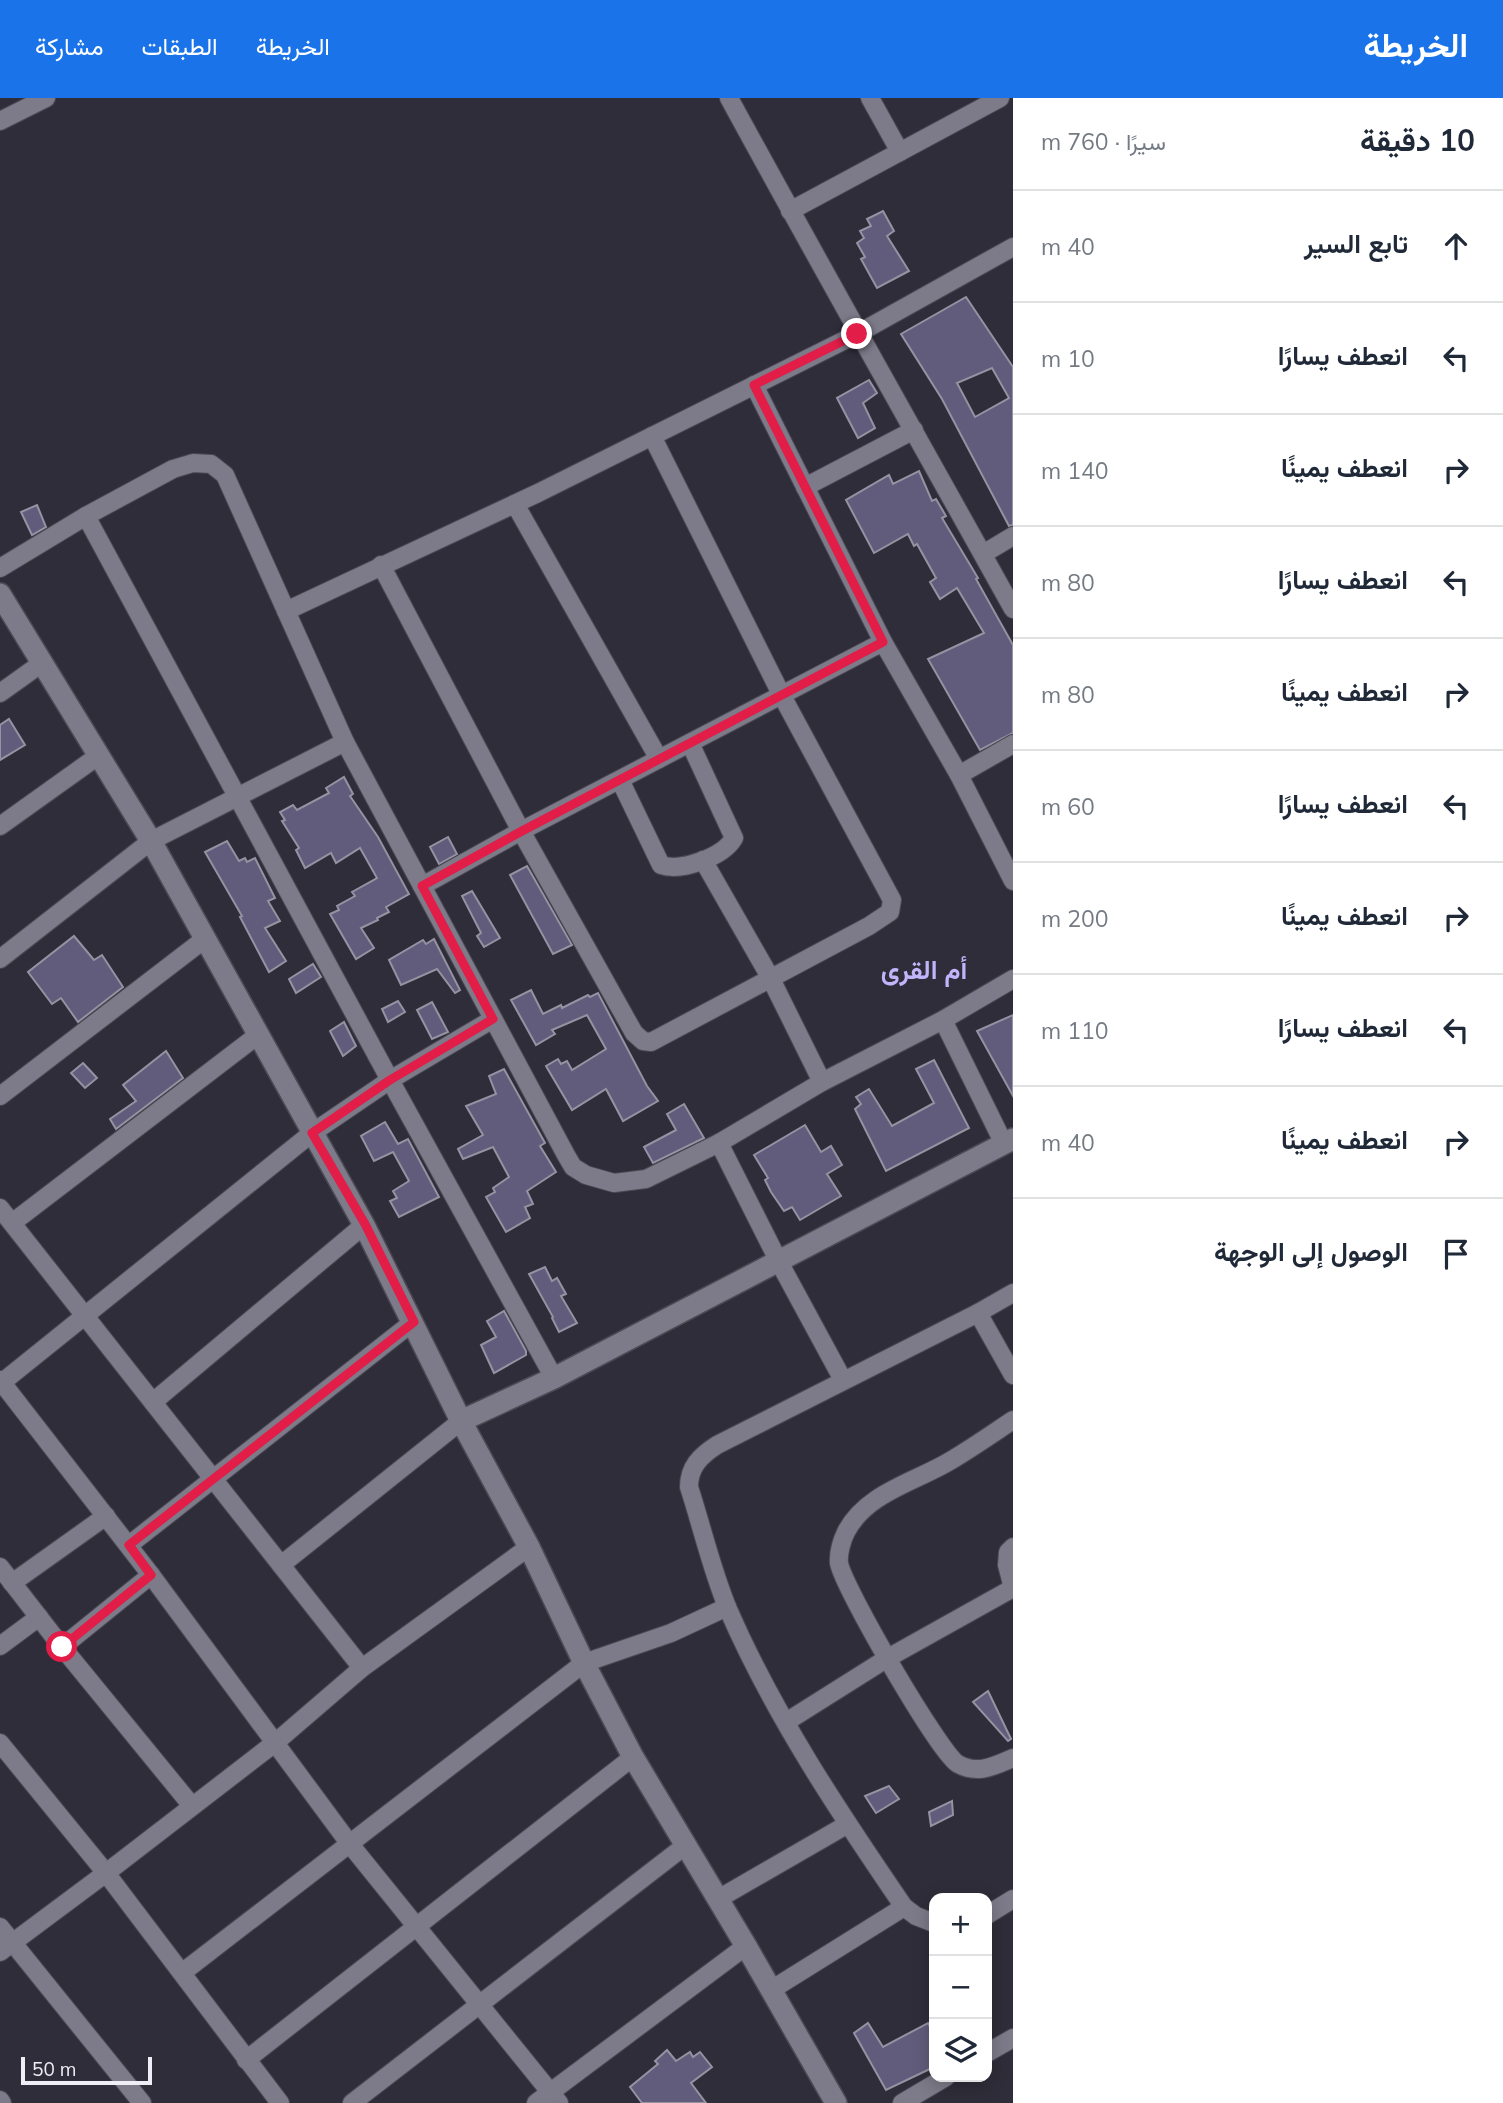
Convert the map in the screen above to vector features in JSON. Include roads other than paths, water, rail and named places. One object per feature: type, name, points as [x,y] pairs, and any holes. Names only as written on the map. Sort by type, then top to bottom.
[{"type":"street","points":[[0,121],[46,98]]},
{"type":"street","points":[[729,98],[857,334],[914,430],[1013,609]]},
{"type":"street","points":[[870,98],[900,152]]},
{"type":"street","points":[[790,211],[1000,98]]},
{"type":"street","points":[[286,611],[515,504],[857,334],[1013,247]]},
{"type":"street","points":[[754,385],[883,642],[959,775],[1013,881]]},
{"type":"street","points":[[805,487],[914,430]]},
{"type":"street","points":[[381,565],[522,831],[634,1033],[643,1041],[651,1042],[882,918],[890,912],[892,900],[781,694],[652,436]]},
{"type":"street","points":[[0,568],[86,516],[173,469],[193,463],[211,464],[225,475],[345,742],[566,1156],[580,1172],[614,1183],[646,1179],[719,1143],[822,1082],[943,1020],[1013,979]]},
{"type":"street","points":[[515,504],[659,759]]},
{"type":"street","points":[[86,516],[554,1378]]},
{"type":"street","points":[[983,554],[1013,536]]},
{"type":"street","points":[[0,594],[151,841],[365,1224],[461,1421],[529,1547],[584,1663],[633,1757],[719,1899],[836,2103]]},
{"type":"street","points":[[422,886],[883,642]]},
{"type":"street","points":[[0,693],[42,663]]},
{"type":"street","points":[[0,959],[151,841],[345,742]]},
{"type":"street","points":[[620,780],[661,865],[671,869],[680,868],[703,860],[730,845],[734,838],[690,743]]},
{"type":"street","points":[[959,775],[1013,744]]},
{"type":"street","points":[[0,826],[98,756]]},
{"type":"street","points":[[703,860],[770,977],[822,1082]]},
{"type":"street","points":[[0,1096],[205,938]]},
{"type":"street","points":[[493,1019],[390,1080],[312,1133],[86,1317],[1,1382],[129,1545],[349,1843],[554,2097]]},
{"type":"street","points":[[281,1565],[461,1421],[554,1378],[1009,1141],[943,1020]]},
{"type":"street","points":[[12,1223],[258,1035]]},
{"type":"street","points":[[719,1143],[778,1260],[844,1380]]},
{"type":"street","points":[[0,1208],[362,1668]]},
{"type":"street","points":[[153,1402],[365,1224]]},
{"type":"street","points":[[929,1921],[904,1907],[848,1824],[786,1722],[727,1607],[690,1487],[689,1474],[702,1454],[978,1314],[1013,1293]]},
{"type":"street","points":[[978,1314],[1013,1375]]},
{"type":"street","points":[[129,1545],[414,1322]]},
{"type":"street","points":[[1013,1420],[949,1461],[868,1504],[851,1523],[845,1535],[839,1564],[886,1659],[954,1762],[978,1770],[1013,1758]]},
{"type":"street","points":[[12,1583],[106,1516]]},
{"type":"street","points":[[6,1947],[276,1742],[362,1668],[529,1547]]},
{"type":"street","points":[[786,1722],[886,1659],[1013,1588],[1007,1565],[1008,1552],[1013,1547]]},
{"type":"street","points":[[0,1567],[192,1806]]},
{"type":"street","points":[[62,1647],[151,1575]]},
{"type":"street","points":[[183,1972],[584,1663],[671,1633],[727,1607]]},
{"type":"street","points":[[0,1646],[39,1617]]},
{"type":"street","points":[[0,1743],[106,1873],[280,2103]]},
{"type":"street","points":[[246,2060],[633,1757]]},
{"type":"street","points":[[719,1899],[848,1824]]},
{"type":"street","points":[[352,2103],[686,1845]]},
{"type":"street","points":[[992,1912],[1013,1899]]},
{"type":"street","points":[[771,1990],[904,1907]]},
{"type":"street","points":[[0,1927],[6,1947],[142,2103]]},
{"type":"street","points":[[536,2103],[554,2097],[746,1946]]},
{"type":"street","points":[[992,2050],[1013,2038]]},
{"type":"street","points":[[902,2103],[938,2082]]},
{"type":"district","name":"أم القرى","points":[[924,969]]}]
